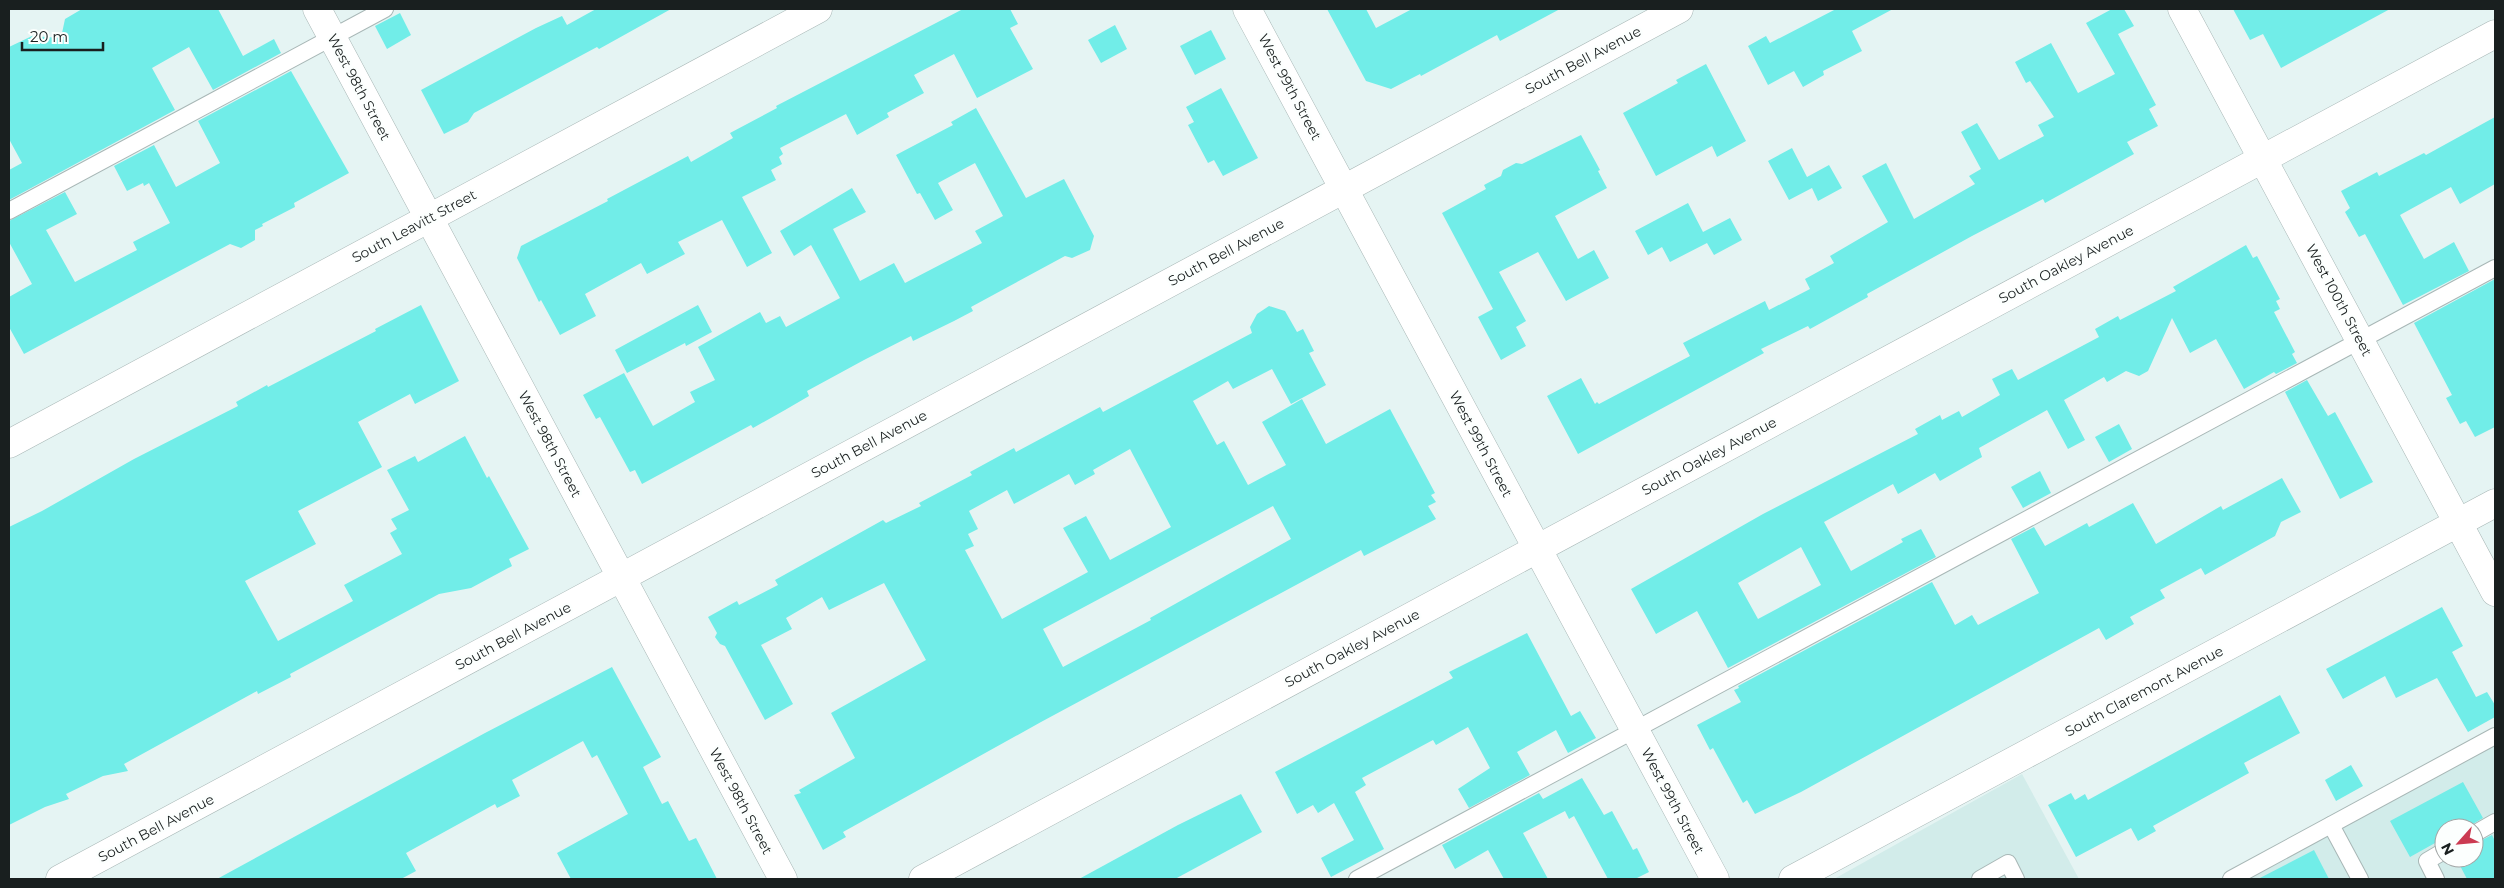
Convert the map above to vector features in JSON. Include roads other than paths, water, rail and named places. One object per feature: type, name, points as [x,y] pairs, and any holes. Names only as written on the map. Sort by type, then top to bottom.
[{"type":"street","name":"West 98th Street","points":[[317,9],[783,879]]},
{"type":"street","name":"South Leavitt Street","points":[[9,444],[818,9]]},
{"type":"street","name":"West 99th Street","points":[[1248,9],[1715,879]]},
{"type":"street","name":"South Bell Avenue","points":[[60,879],[1679,9]]},
{"type":"street","name":"West 100th Street","points":[[2182,9],[2495,592]]},
{"type":"street","name":"South Oakley Avenue","points":[[923,879],[2495,34]]},
{"type":"street","name":"South Claremont Avenue","points":[[1793,879],[2495,503]]},
{"type":"lane","points":[[9,211],[385,9]]},
{"type":"lane","points":[[1357,879],[2495,268]]},
{"type":"lane","points":[[2231,879],[2495,736]]},
{"type":"lane","points":[[2484,828],[2495,822]]},
{"type":"lane","points":[[2331,825],[2360,879]]},
{"type":"lane","points":[[2434,857],[2427,861],[2436,879]]},
{"type":"lane","points":[[1980,879],[2008,863],[2016,879]]}]
